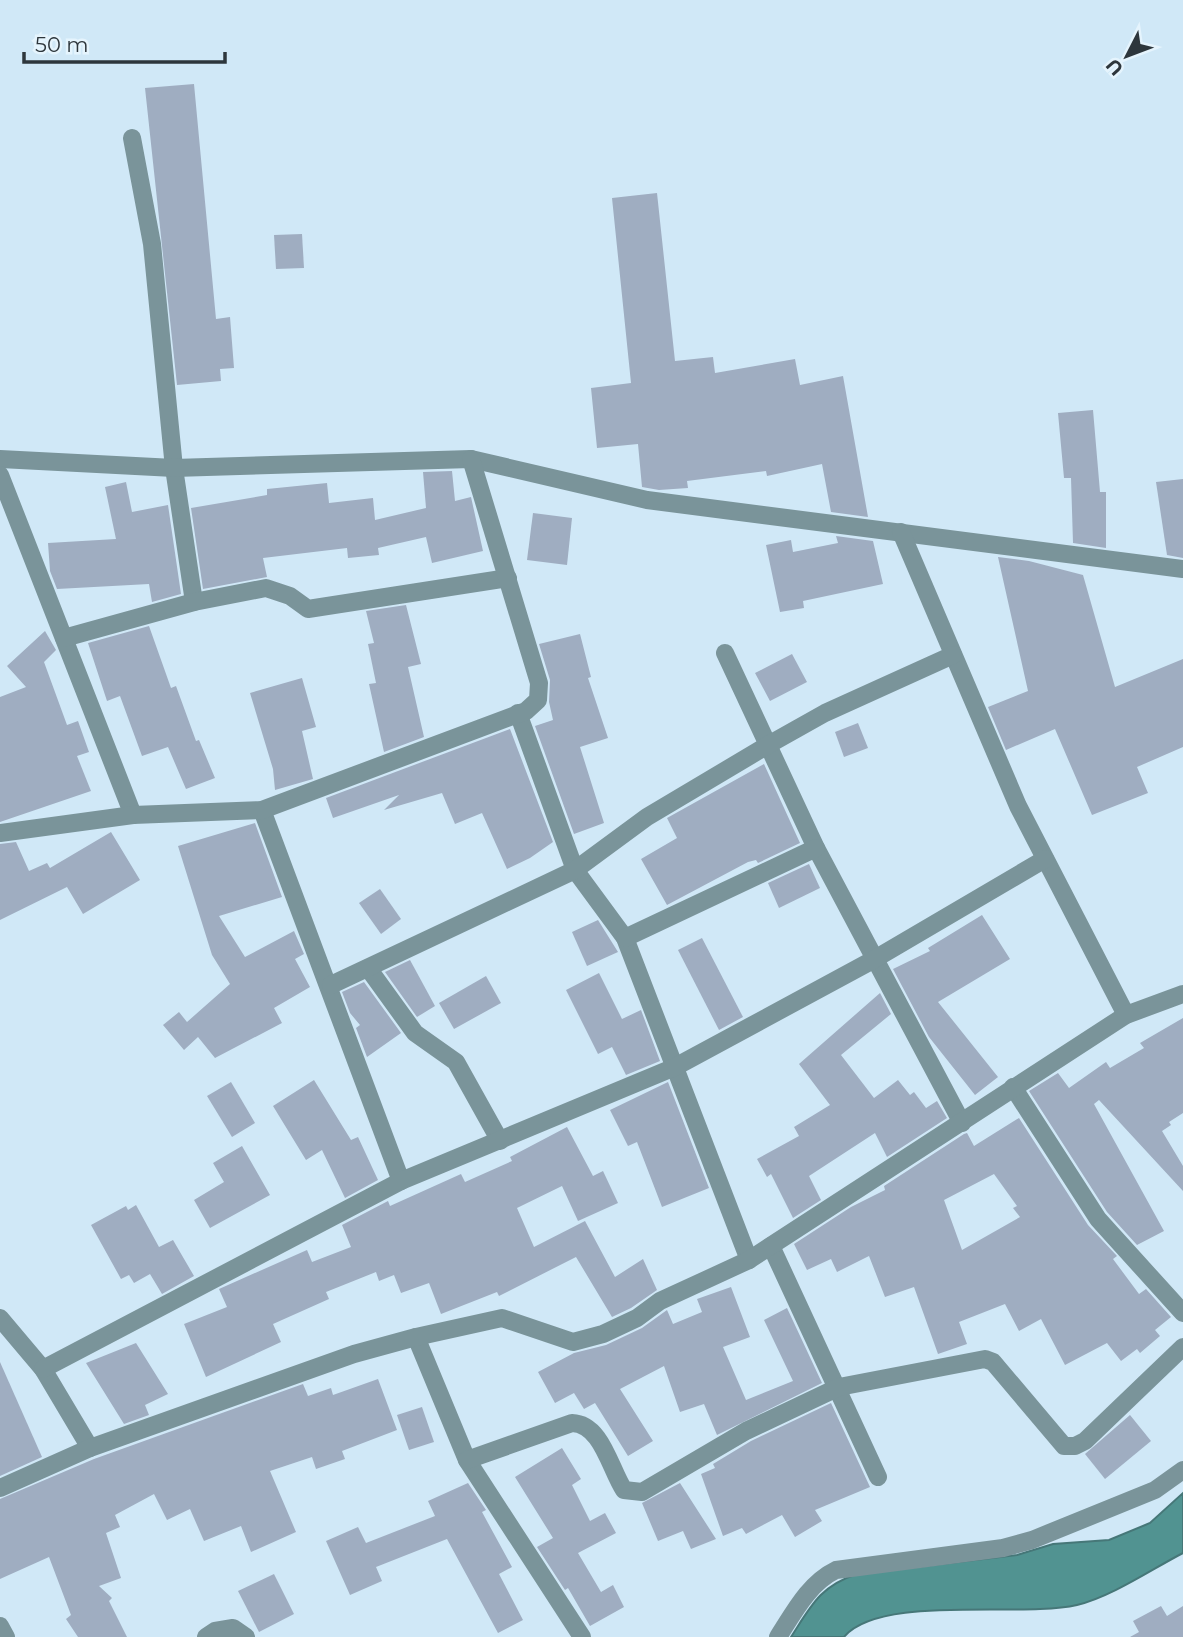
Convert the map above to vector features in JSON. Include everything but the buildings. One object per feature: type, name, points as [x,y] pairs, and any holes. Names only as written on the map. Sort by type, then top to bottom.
[{"type":"street","points":[[132,138],[152,244],[174,468],[194,602]]},
{"type":"street","points":[[0,833],[133,815],[262,810],[526,711],[538,699],[539,682],[471,458]]},
{"type":"street","points":[[0,459],[174,468],[471,458],[647,500],[1183,569]]},
{"type":"street","points":[[0,475],[133,815]]},
{"type":"street","points":[[901,532],[1018,806],[1126,1015]]},
{"type":"street","points":[[64,638],[194,602],[266,588],[290,596],[308,608],[508,578]]},
{"type":"street","points":[[725,653],[816,848],[873,960],[962,1123]]},
{"type":"street","points":[[331,985],[575,870],[647,817],[768,745],[825,713],[953,655]]},
{"type":"street","points":[[518,713],[575,870],[625,938],[749,1260]]},
{"type":"street","points":[[262,810],[331,985],[401,1181]]},
{"type":"street","points":[[625,938],[816,848]]},
{"type":"street","points":[[43,1369],[401,1181],[675,1067],[873,960],[1045,859]]},
{"type":"street","points":[[368,968],[415,1033],[456,1062],[500,1140]]},
{"type":"street","points":[[0,1488],[90,1448],[354,1354],[416,1336],[502,1318],[573,1342],[603,1334],[637,1318],[660,1301],[749,1260],[1126,1015],[1183,994]]},
{"type":"street","points":[[1013,1087],[1098,1219],[1183,1313]]},
{"type":"street","points":[[771,1246],[839,1387],[878,1477]]},
{"type":"street","points":[[0,1318],[43,1369],[90,1448]]},
{"type":"street","points":[[416,1336],[467,1460],[582,1637]]},
{"type":"street","points":[[467,1460],[572,1423],[580,1423],[587,1425],[598,1439],[624,1490],[642,1492],[746,1432],[839,1387],[985,1359],[993,1362],[1064,1446],[1075,1446],[1085,1441],[1183,1347]]},
{"type":"street","points":[[778,1637],[813,1587],[836,1570],[1003,1548],[1032,1540],[1155,1490],[1183,1470]]},
{"type":"street","points":[[0,1626],[6,1637]]},
{"type":"street","points":[[206,1637],[215,1631],[233,1628],[246,1637]]},
{"type":"shaded area","points":[[1183,1493],[1183,1553],[1090,1601],[1052,1608],[919,1611],[862,1624],[844,1637],[791,1637],[825,1591],[857,1574],[1017,1555],[1053,1544],[1109,1540],[1150,1523]]}]
